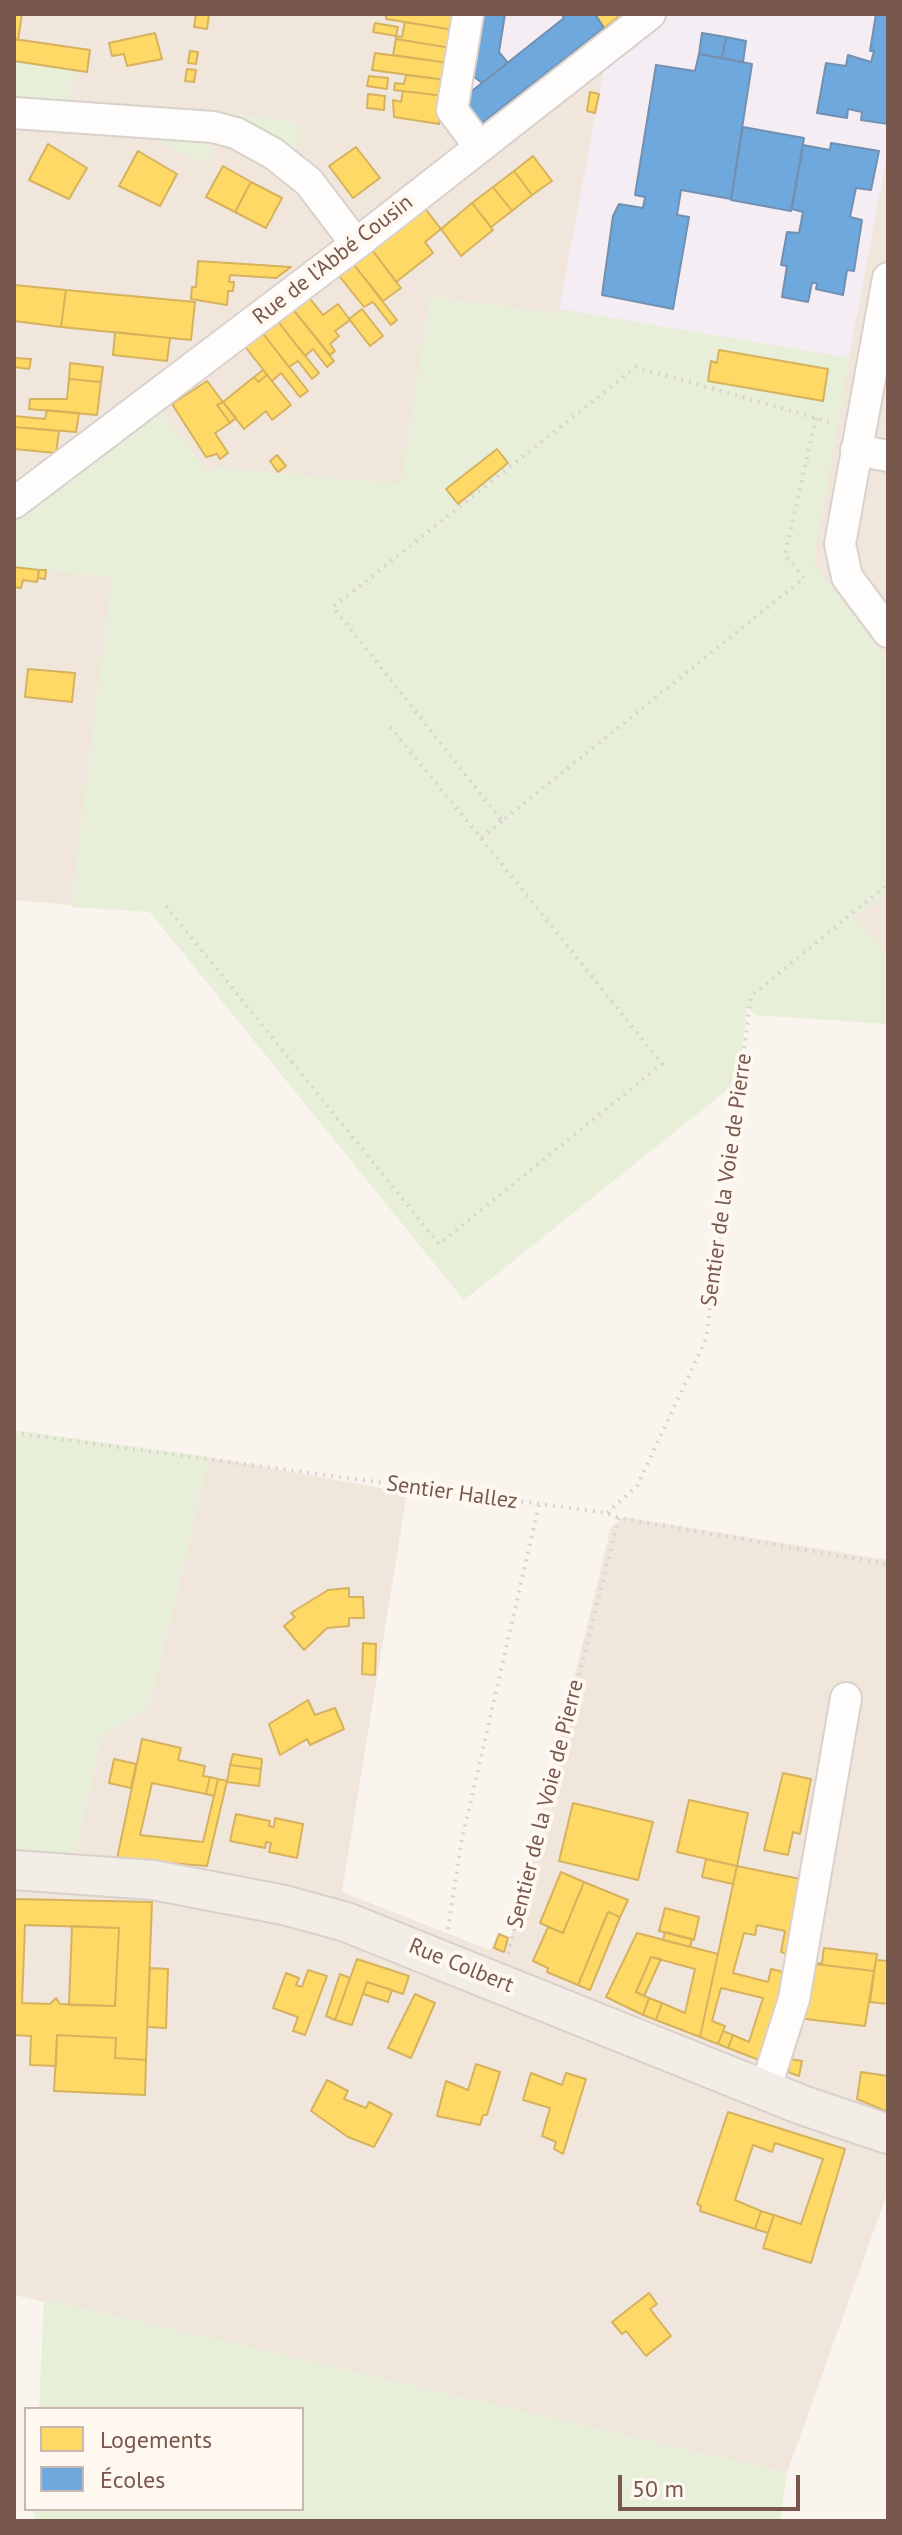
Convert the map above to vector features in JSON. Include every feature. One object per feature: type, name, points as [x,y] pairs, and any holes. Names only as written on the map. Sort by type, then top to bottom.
[{"type":"main road","name":"Rue Colbert","points":[[14,1870],[153,1880],[226,1892],[346,1922],[444,1958],[765,2090],[888,2134]]},
{"type":"street","points":[[468,14],[452,110],[479,146]]},
{"type":"street","name":"Rue de l'Abbé Cousin","points":[[14,503],[356,244],[650,14]]},
{"type":"street","points":[[14,113],[213,127],[236,133],[274,154],[309,182],[356,244]]},
{"type":"street","points":[[888,278],[841,527],[842,563],[857,592],[888,632]]},
{"type":"street","points":[[858,440],[888,456]]},
{"type":"street","points":[[765,2090],[794,1999],[846,1698]]},
{"type":"path","points":[[502,821],[333,607],[636,367],[816,418],[858,440]]},
{"type":"path","points":[[481,838],[804,578],[785,555],[816,418]]},
{"type":"path","points":[[166,906],[439,1244],[662,1064],[390,727]]},
{"type":"path","name":"Sentier de la Voie de Pierre","points":[[607,1513],[637,1486],[706,1339],[751,996],[888,884]]},
{"type":"path","name":"Sentier Hallez","points":[[14,1433],[607,1513],[619,1518],[888,1564]]},
{"type":"path","points":[[444,1958],[461,1844],[539,1505]]},
{"type":"path","name":"Sentier de la Voie de Pierre","points":[[484,1975],[490,1957],[505,1963],[619,1518]]},
{"type":"shaded area","points":[[14,14],[888,14],[888,955],[854,919],[747,1006],[738,1086],[732,1086],[464,1300],[150,912],[14,900]]},
{"type":"shaded area","points":[[478,14],[561,14],[584,44],[482,123],[463,98]]},
{"type":"shaded area","points":[[669,14],[888,14],[888,150],[849,358],[559,309],[605,64]]},
{"type":"shaded area","points":[[209,1457],[407,1493],[342,1892],[490,1950],[498,1933],[511,1937],[611,1527],[624,1517],[888,1560],[888,2191],[787,2473],[14,2295],[14,1851],[75,1855],[101,1737],[149,1706]]},
{"type":"green space","points":[[14,61],[76,70],[67,109],[14,105]]},
{"type":"green space","points":[[219,111],[299,123],[295,157],[213,120]]},
{"type":"green space","points":[[158,136],[206,141],[205,146],[215,150],[207,164],[155,139]]},
{"type":"green space","points":[[430,296],[558,314],[559,309],[849,358],[813,564],[888,659],[888,891],[854,919],[888,955],[888,1024],[755,1015],[747,1007],[738,1086],[732,1086],[464,1300],[150,912],[71,907],[112,577],[14,567],[14,521],[158,408],[209,474],[216,468],[401,484]]},
{"type":"green space","points":[[14,1430],[209,1457],[149,1706],[101,1737],[75,1855],[14,1851]]},
{"type":"green space","points":[[44,2299],[787,2473],[780,2521],[34,2521],[35,2511],[304,2511],[304,2407],[39,2407]]},
{"type":"building: Logements","points":[[14,14],[22,14],[18,40],[14,39]]},
{"type":"building: Logements","points":[[196,14],[209,14],[207,29],[194,27]]},
{"type":"building: Logements","points":[[386,14],[457,14],[454,30],[386,19]]},
{"type":"building: Logements","points":[[595,14],[616,14],[618,17],[604,28]]},
{"type":"building: Logements","points":[[405,22],[454,30],[451,48],[396,39],[396,36],[402,37]]},
{"type":"building: Logements","points":[[375,23],[398,27],[396,36],[373,32]]},
{"type":"building: Logements","points":[[155,33],[162,59],[127,66],[124,54],[112,56],[109,43]]},
{"type":"building: Logements","points":[[14,39],[90,50],[87,72],[14,61]]},
{"type":"building: Logements","points":[[396,39],[451,48],[449,63],[393,55]]},
{"type":"building: Logements","points":[[190,51],[198,52],[196,64],[188,63]]},
{"type":"building: Logements","points":[[375,53],[449,63],[446,80],[372,70]]},
{"type":"building: Logements","points":[[187,69],[196,70],[194,82],[185,81]]},
{"type":"building: Logements","points":[[406,75],[446,80],[444,96],[394,90],[395,83],[404,84]]},
{"type":"building: Logements","points":[[369,76],[388,78],[387,89],[367,86]]},
{"type":"building: Logements","points":[[403,91],[444,96],[439,124],[394,117],[393,100],[401,102]]},
{"type":"building: Logements","points":[[590,92],[599,94],[595,113],[587,111]]},
{"type":"building: Logements","points":[[368,94],[385,96],[384,110],[367,108]]},
{"type":"building: Logements","points":[[48,144],[87,168],[69,199],[29,180]]},
{"type":"building: Logements","points":[[356,147],[380,178],[353,198],[329,166]]},
{"type":"building: Logements","points":[[138,151],[177,174],[160,206],[119,186]]},
{"type":"building: Logements","points":[[533,156],[552,181],[532,195],[514,171]]},
{"type":"building: Logements","points":[[223,166],[251,182],[235,212],[206,197]]},
{"type":"building: Logements","points":[[514,171],[532,195],[512,211],[493,187]]},
{"type":"building: Logements","points":[[251,182],[282,198],[266,228],[235,212]]},
{"type":"building: Logements","points":[[493,187],[512,211],[491,227],[472,203]]},
{"type":"building: Logements","points":[[472,203],[493,230],[461,256],[441,229]]},
{"type":"building: Logements","points":[[423,206],[441,229],[425,242],[433,253],[396,282],[370,247]]},
{"type":"building: Logements","points":[[370,247],[401,288],[383,301],[351,261]]},
{"type":"building: Logements","points":[[198,261],[291,267],[276,278],[230,275],[229,282],[234,282],[233,291],[228,291],[227,305],[191,299],[192,287],[196,287]]},
{"type":"building: Logements","points":[[351,261],[397,320],[391,325],[373,302],[364,307],[336,272]]},
{"type":"building: Logements","points":[[14,285],[66,290],[61,327],[14,321]]},
{"type":"building: Logements","points":[[66,290],[195,302],[191,340],[61,327]]},
{"type":"building: Logements","points":[[307,295],[323,315],[338,304],[350,320],[335,331],[339,336],[330,344],[335,351],[330,355],[291,307]]},
{"type":"building: Logements","points":[[291,307],[334,361],[327,367],[313,349],[305,356],[276,319]]},
{"type":"building: Logements","points":[[362,309],[383,336],[370,346],[349,319]]},
{"type":"building: Logements","points":[[276,319],[319,373],[312,379],[298,361],[289,367],[261,331]]},
{"type":"building: Logements","points":[[261,331],[308,391],[300,397],[281,373],[272,381],[243,344]]},
{"type":"building: Logements","points":[[115,332],[170,338],[167,361],[113,355]]},
{"type":"building: Logements","points":[[719,350],[828,369],[823,401],[708,381],[711,361],[717,363]]},
{"type":"building: Logements","points":[[14,358],[31,359],[29,369],[14,367]]},
{"type":"building: Logements","points":[[70,363],[103,367],[101,382],[69,379]]},
{"type":"building: Logements","points":[[263,370],[267,375],[258,382],[254,377]]},
{"type":"building: Logements","points":[[267,375],[291,405],[272,420],[266,411],[244,429],[223,402],[254,377],[258,382]]},
{"type":"building: Logements","points":[[69,379],[101,382],[97,415],[29,409],[30,399],[67,399]]},
{"type":"building: Logements","points":[[207,381],[223,402],[217,405],[230,423],[215,433],[228,453],[220,459],[217,454],[206,457],[172,404]]},
{"type":"building: Logements","points":[[223,402],[236,418],[230,423],[217,405]]},
{"type":"building: Logements","points":[[47,410],[79,413],[76,432],[14,427],[14,416],[45,419]]},
{"type":"building: Logements","points":[[14,427],[59,431],[56,453],[14,449]]},
{"type":"building: Logements","points":[[497,449],[508,463],[458,504],[446,489]]},
{"type":"building: Logements","points":[[277,455],[286,466],[278,472],[270,461]]},
{"type":"building: Logements","points":[[14,567],[39,570],[37,582],[23,580],[21,588],[14,587]]},
{"type":"building: Logements","points":[[39,570],[46,570],[45,579],[38,578]]},
{"type":"building: Logements","points":[[28,669],[75,673],[72,702],[25,697]]},
{"type":"building: Logements","points":[[349,1588],[349,1597],[363,1597],[364,1618],[349,1618],[349,1626],[327,1628],[304,1650],[284,1626],[295,1617],[291,1613],[328,1590]]},
{"type":"building: Logements","points":[[363,1643],[376,1644],[375,1675],[362,1674]]},
{"type":"building: Logements","points":[[308,1700],[315,1715],[335,1708],[344,1729],[310,1745],[307,1739],[280,1755],[269,1724]]},
{"type":"building: Logements","points":[[142,1739],[181,1748],[178,1760],[205,1766],[203,1776],[210,1777],[206,1794],[152,1783],[140,1835],[203,1842],[218,1779],[227,1781],[207,1866],[117,1859]]},
{"type":"building: Logements","points":[[233,1754],[262,1759],[261,1769],[230,1765]]},
{"type":"building: Logements","points":[[114,1759],[136,1764],[131,1788],[109,1783]]},
{"type":"building: Logements","points":[[230,1765],[261,1769],[259,1786],[227,1782]]},
{"type":"building: Logements","points":[[783,1773],[811,1779],[800,1834],[793,1832],[788,1855],[764,1850]]},
{"type":"building: Logements","points":[[210,1777],[218,1779],[214,1796],[206,1794]]},
{"type":"building: Logements","points":[[689,1800],[748,1813],[737,1866],[677,1852]]},
{"type":"building: Logements","points":[[573,1803],[653,1822],[638,1880],[559,1861]]},
{"type":"building: Logements","points":[[236,1814],[270,1821],[269,1826],[274,1827],[275,1818],[303,1824],[297,1858],[269,1852],[271,1843],[266,1842],[265,1848],[230,1841]]},
{"type":"building: Logements","points":[[706,1859],[737,1866],[733,1884],[702,1877]]},
{"type":"building: Logements","points":[[737,1866],[805,1880],[795,1957],[781,1952],[785,1931],[757,1925],[755,1935],[744,1933],[733,1973],[768,1982],[771,1969],[780,1971],[788,1979],[767,2063],[728,2048],[733,2035],[749,2042],[763,1998],[721,1988],[712,2021],[725,2026],[718,2044],[700,2037]]},
{"type":"building: Logements","points":[[561,1872],[584,1882],[563,1933],[540,1923]]},
{"type":"building: Logements","points":[[584,1882],[628,1900],[620,1917],[608,1912],[578,1985],[547,1972],[548,1968],[533,1961],[548,1927],[563,1933]]},
{"type":"building: Logements","points":[[14,1899],[152,1902],[146,2060],[115,2058],[116,2038],[57,2035],[56,2066],[30,2065],[31,2036],[14,2035]],"holes":[[[25,1925],[119,1928],[115,2006],[60,2004],[56,1998],[50,2004],[22,2003]]]},
{"type":"building: Logements","points":[[665,1908],[699,1917],[694,1940],[659,1931]]},
{"type":"building: Logements","points":[[608,1912],[620,1917],[590,1990],[578,1985]]},
{"type":"building: Logements","points":[[72,1926],[119,1928],[115,2006],[69,2005]]},
{"type":"building: Logements","points":[[665,1932],[692,1939],[690,1947],[663,1940]]},
{"type":"building: Logements","points":[[637,1933],[718,1954],[700,2037],[656,2020],[662,2003],[685,2013],[695,1969],[651,1957],[636,1992],[649,1998],[643,2015],[606,1997]]},
{"type":"building: Logements","points":[[499,1934],[508,1938],[504,1952],[494,1948]]},
{"type":"building: Logements","points":[[824,1948],[877,1954],[874,1971],[814,1964],[822,1963]]},
{"type":"building: Logements","points":[[651,1957],[661,1959],[644,1996],[636,1992]]},
{"type":"building: Logements","points":[[357,1959],[409,1976],[403,1994],[367,1982],[352,2025],[335,2020]]},
{"type":"building: Logements","points":[[876,1960],[888,1961],[888,2004],[870,2002]]},
{"type":"building: Logements","points":[[807,1963],[874,1971],[865,2026],[797,2018]]},
{"type":"building: Logements","points":[[150,1968],[168,1969],[166,2028],[147,2027]]},
{"type":"building: Logements","points":[[308,1970],[327,1976],[305,2035],[293,2031],[298,2017],[273,2008],[286,1973],[299,1978],[296,1985],[302,1987]]},
{"type":"building: Logements","points":[[340,1974],[350,1978],[335,2020],[326,2016]]},
{"type":"building: Logements","points":[[367,1982],[392,1990],[388,2002],[363,1994]]},
{"type":"building: Logements","points":[[415,1994],[435,2003],[411,2058],[388,2048]]},
{"type":"building: Logements","points":[[649,1998],[662,2003],[656,2020],[643,2015]]},
{"type":"building: Logements","points":[[723,2031],[733,2035],[728,2048],[718,2044]]},
{"type":"building: Logements","points":[[57,2035],[116,2038],[115,2058],[146,2060],[145,2095],[54,2091]]},
{"type":"building: Logements","points":[[790,2059],[802,2061],[799,2076],[788,2072]]},
{"type":"building: Logements","points":[[476,2064],[500,2072],[487,2115],[483,2115],[480,2125],[437,2116],[446,2081],[468,2090]]},
{"type":"building: Logements","points":[[861,2072],[888,2076],[888,2112],[857,2099]]},
{"type":"building: Logements","points":[[531,2073],[562,2085],[566,2073],[586,2079],[563,2154],[554,2149],[556,2142],[542,2136],[550,2108],[523,2100]]},
{"type":"building: Logements","points":[[327,2080],[348,2091],[344,2099],[366,2108],[369,2102],[392,2114],[374,2147],[348,2137],[311,2111]]},
{"type":"building: Logements","points":[[728,2112],[845,2149],[811,2263],[763,2248],[774,2215],[801,2224],[823,2159],[775,2143],[772,2152],[753,2145],[735,2200],[761,2211],[755,2229],[700,2211],[701,2206],[697,2204]]},
{"type":"building: Logements","points":[[761,2211],[774,2215],[768,2233],[755,2229]]},
{"type":"building: Logements","points":[[649,2293],[657,2304],[650,2309],[671,2336],[646,2356],[626,2331],[622,2334],[612,2322]]},
{"type":"building: Écoles","points":[[478,14],[505,14],[499,52],[508,63],[482,83],[468,72]]},
{"type":"building: Écoles","points":[[561,14],[595,14],[604,28],[482,123],[463,98],[564,18]]},
{"type":"building: Écoles","points":[[876,14],[888,14],[888,124],[861,120],[862,112],[848,109],[847,118],[817,113],[826,63],[846,66],[848,55],[871,62]]},
{"type":"building: Écoles","points":[[702,33],[726,37],[722,58],[699,54]]},
{"type":"building: Écoles","points":[[726,37],[746,41],[743,62],[722,58]]},
{"type":"building: Écoles","points":[[699,54],[752,64],[731,199],[681,190],[677,215],[689,217],[673,309],[602,295],[613,216],[619,204],[643,208],[645,197],[635,195],[656,65],[695,71]]},
{"type":"building: Écoles","points":[[743,127],[804,138],[791,211],[731,200]]},
{"type":"building: Écoles","points":[[831,143],[879,151],[871,190],[856,188],[850,217],[862,220],[854,271],[847,270],[843,295],[816,289],[817,283],[812,283],[808,302],[782,297],[787,266],[781,265],[787,232],[799,233],[803,212],[792,209],[803,145],[830,150]]}]
